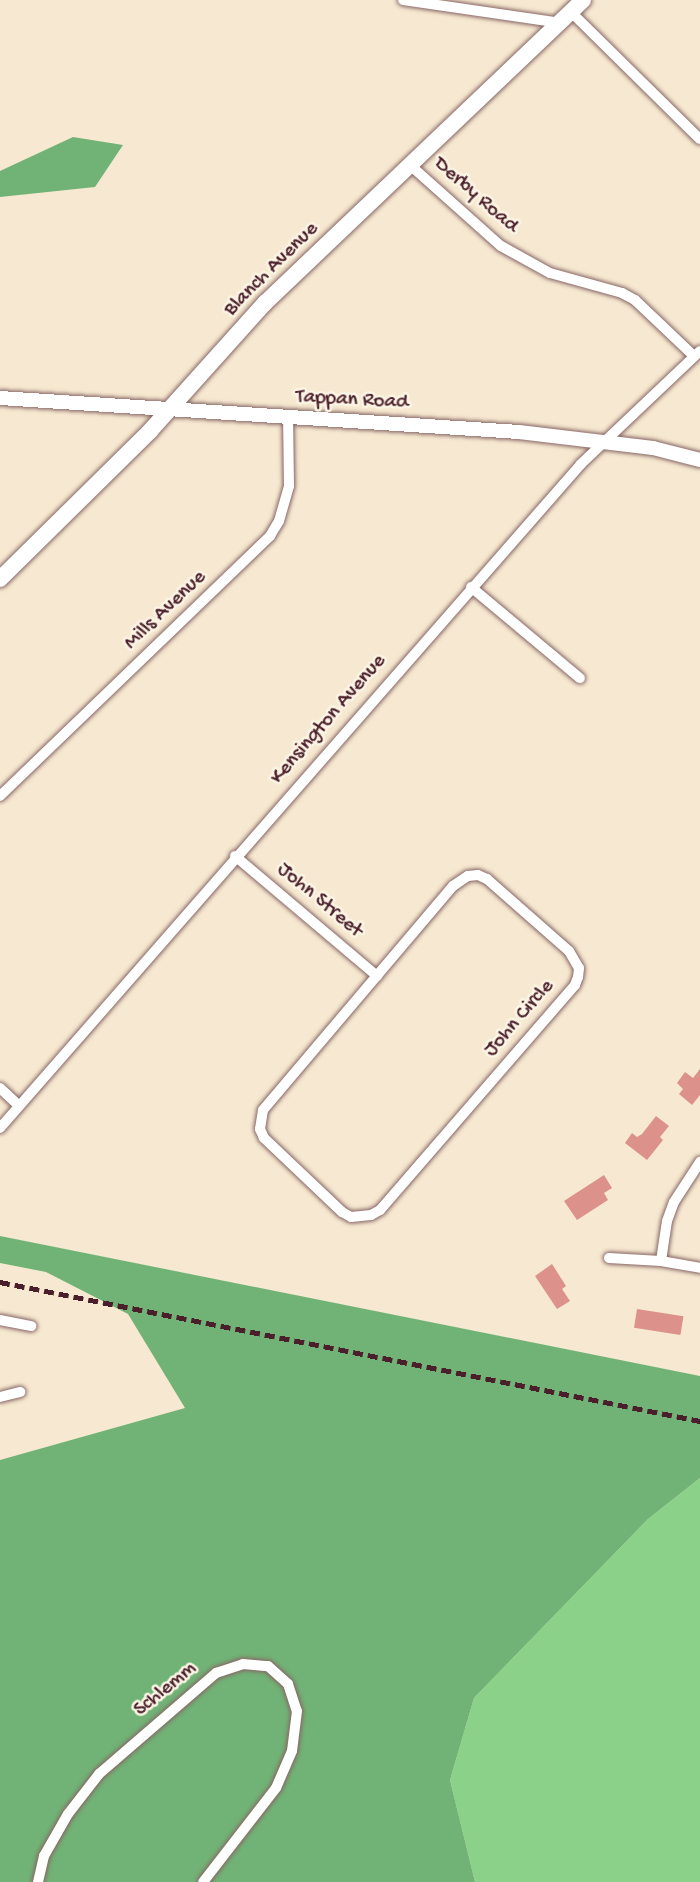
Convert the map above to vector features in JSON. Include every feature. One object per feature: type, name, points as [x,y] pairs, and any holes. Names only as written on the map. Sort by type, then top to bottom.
[{"type":"main road","name":"Blanch Avenue","points":[[0,579],[168,411],[265,303],[571,11]]},
{"type":"street","points":[[403,0],[571,11],[700,139]]},
{"type":"street","name":"Derby Road","points":[[410,165],[501,246],[550,273],[622,293],[635,300],[697,354]]},
{"type":"street","name":"Kensington Avenue","points":[[0,1128],[471,587],[602,442],[697,354]]},
{"type":"street","name":"Tappan Road","points":[[0,398],[519,432],[653,448],[700,460]]},
{"type":"street","name":"Mills Avenue","points":[[0,796],[270,536],[279,521],[289,486],[288,418]]},
{"type":"street","points":[[471,587],[580,678]]},
{"type":"street","name":"John Street","points":[[235,856],[377,976]]},
{"type":"street","name":"John Circle","points":[[468,876],[487,879],[569,951],[579,968],[575,985],[389,1200],[380,1210],[361,1217],[341,1213],[264,1139],[260,1119],[263,1110],[377,976],[453,886],[468,876]]},
{"type":"street","points":[[0,1088],[19,1106]]},
{"type":"street","points":[[661,1261],[667,1221],[674,1202],[700,1162]]},
{"type":"street","points":[[609,1258],[661,1261],[700,1268]]},
{"type":"street","points":[[0,1320],[31,1326]]},
{"type":"street","points":[[0,1397],[20,1392]]},
{"type":"street","name":"Schlemm","points":[[38,1882],[44,1856],[68,1814],[99,1774],[216,1673],[243,1664],[268,1666],[288,1684],[297,1711],[292,1751],[276,1788],[203,1882]]},
{"type":"green space","points":[[73,137],[123,145],[95,187],[0,197],[0,171]]},
{"type":"green space","points":[[0,1236],[700,1376],[700,1478],[648,1519],[474,1698],[450,1780],[475,1882],[0,1882],[0,1460],[185,1408],[128,1314],[46,1272],[0,1263]]},
{"type":"green space","points":[[700,1478],[700,1882],[475,1882],[450,1780],[474,1698],[648,1519]]},
{"type":"building","points":[[700,1069],[700,1095],[692,1105],[679,1094],[683,1089],[677,1083],[685,1072],[693,1078]]},
{"type":"building","points":[[656,1116],[669,1126],[660,1137],[663,1140],[647,1160],[625,1143],[632,1133],[637,1137],[642,1134]]},
{"type":"building","points":[[604,1175],[612,1188],[604,1193],[608,1200],[577,1220],[564,1201]]},
{"type":"building","points":[[552,1264],[566,1286],[562,1289],[570,1301],[557,1309],[535,1276]]},
{"type":"building","points":[[637,1309],[683,1316],[680,1335],[634,1328]]},
{"type":"railway","points":[[0,1282],[700,1421]]}]
